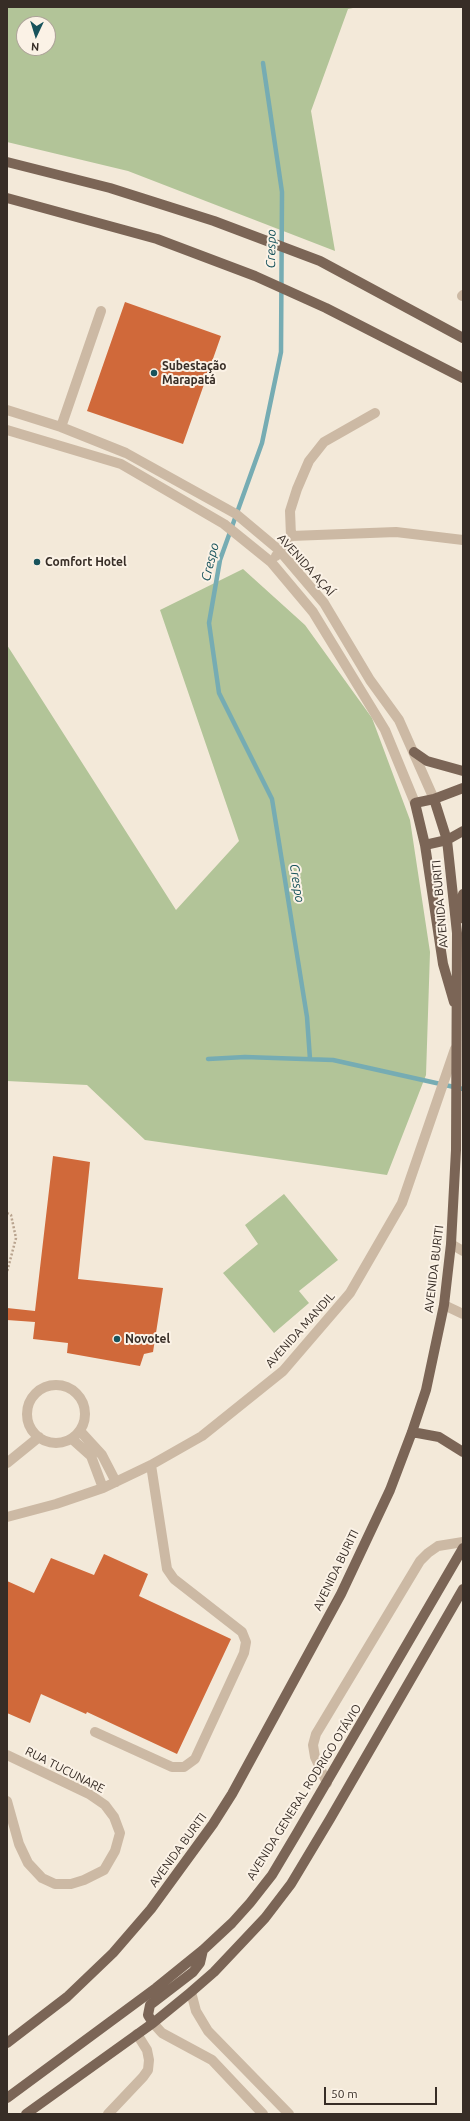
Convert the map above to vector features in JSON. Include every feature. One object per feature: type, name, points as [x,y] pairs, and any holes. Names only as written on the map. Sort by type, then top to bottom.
[{"type":"main road","points":[[7,162],[110,188],[199,216],[320,261],[463,338]]},
{"type":"main road","points":[[7,198],[157,239],[255,276],[326,308],[463,378]]},
{"type":"main road","points":[[414,752],[427,762],[463,770]]},
{"type":"main road","points":[[415,803],[463,788]]},
{"type":"main road","name":"AVENIDA BURITI","points":[[7,2043],[67,1997],[113,1953],[151,1909],[200,1843],[232,1794],[340,1594],[390,1490],[412,1432],[426,1390],[444,1305],[451,1244],[456,1150],[457,933],[447,840],[434,798]]},
{"type":"main road","name":"AVENIDA BURITI","points":[[415,803],[425,845],[443,964],[456,1010]]},
{"type":"main road","points":[[425,845],[447,840],[463,831]]},
{"type":"main road","points":[[457,933],[463,894]]},
{"type":"main road","points":[[412,1432],[439,1437],[463,1452]]},
{"type":"main road","name":"AVENIDA GENERAL RODRIGO OTÁVIO","points":[[7,2098],[156,1988],[203,1950],[232,1924],[272,1875],[463,1548]]},
{"type":"main road","points":[[26,2114],[153,2023],[191,1992],[243,1942],[291,1884],[463,1588]]},
{"type":"main road","points":[[153,2023],[148,2015],[150,2005],[193,1972],[200,1963],[203,1950]]},
{"type":"street","points":[[61,427],[100,311]]},
{"type":"street","name":"AVENIDA AÇAÍ","points":[[7,410],[61,427],[126,453],[236,514],[280,550],[324,603],[370,680],[399,720],[434,798]]},
{"type":"street","points":[[271,562],[291,536],[290,511],[309,461],[324,442],[375,413]]},
{"type":"street","name":"AVENIDA AÇAÍ","points":[[7,430],[121,464],[224,524],[271,562],[313,612],[385,730],[415,803]]},
{"type":"street","points":[[291,536],[396,532],[463,540]]},
{"type":"street","name":"AVENIDA MANDIL","points":[[7,1517],[56,1504],[103,1488],[151,1465],[202,1436],[283,1371],[350,1292],[402,1203],[457,1043]]},
{"type":"street","points":[[451,1244],[463,1251]]},
{"type":"street","points":[[444,1305],[463,1314]]},
{"type":"street","points":[[53,1384],[64,1385],[74,1390],[81,1398],[85,1408],[86,1418],[80,1431],[72,1439],[60,1442],[49,1442],[39,1437],[30,1427],[27,1418],[30,1399],[37,1391],[53,1384]]},
{"type":"street","points":[[80,1431],[102,1455],[116,1482]]},
{"type":"street","points":[[7,1463],[39,1437]]},
{"type":"street","points":[[72,1439],[92,1456],[103,1488]]},
{"type":"street","points":[[95,1732],[172,1767],[184,1767],[195,1760],[244,1653],[246,1642],[242,1632],[174,1579],[168,1569],[151,1465]]},
{"type":"street","points":[[326,1783],[315,1757],[313,1745],[316,1734],[420,1561],[438,1546],[463,1542]]},
{"type":"street","name":"RUA TUCUNARE","points":[[7,1755],[89,1794],[105,1805],[114,1818],[120,1833],[114,1851],[104,1870],[84,1880],[71,1884],[55,1884],[42,1878],[28,1863],[22,1851],[7,1801]]},
{"type":"street","points":[[191,1992],[196,2011],[208,2031],[289,2114]]},
{"type":"street","points":[[153,2023],[162,2033],[212,2060],[261,2111],[270,2096]]},
{"type":"street","points":[[108,2114],[148,2070],[149,2060],[147,2050],[137,2034]]},
{"type":"path","points":[[7,1213],[11,1215],[16,1238],[7,1272]]},
{"type":"green space","points":[[7,7],[358,7],[348,9],[311,111],[335,251],[128,171],[7,142]]},
{"type":"green space","points":[[243,569],[305,625],[372,718],[410,820],[430,952],[426,1075],[387,1175],[145,1140],[87,1085],[7,1081],[7,645],[176,910],[239,841],[160,610]]},
{"type":"green space","points":[[284,1194],[338,1260],[299,1291],[309,1303],[274,1333],[223,1273],[258,1244],[245,1225]]},
{"type":"building","name":"Subestação Marapatá","points":[[125,302],[221,336],[183,444],[87,411]]},
{"type":"building","points":[[53,1156],[90,1162],[78,1279],[163,1288],[153,1352],[144,1354],[140,1366],[67,1353],[68,1343],[33,1339],[35,1322],[7,1320],[7,1308],[35,1311]]},
{"type":"building","points":[[104,1554],[148,1574],[139,1596],[231,1639],[177,1754],[87,1712],[86,1714],[41,1694],[30,1723],[7,1713],[7,1581],[34,1593],[51,1558],[94,1575]]},
{"type":"waterway","name":"Crespo","points":[[263,63],[282,192],[281,352],[262,443],[220,560],[209,623],[219,693],[272,799],[307,1017],[310,1059]]},
{"type":"waterway","name":"Crespo","points":[[208,1059],[245,1057],[333,1060],[463,1089]]},
{"type":"place","name":"Subestação Marapatá","points":[[154,373]]},
{"type":"place","name":"Comfort Hotel","points":[[37,562]]},
{"type":"place","name":"Novotel","points":[[117,1339]]}]
